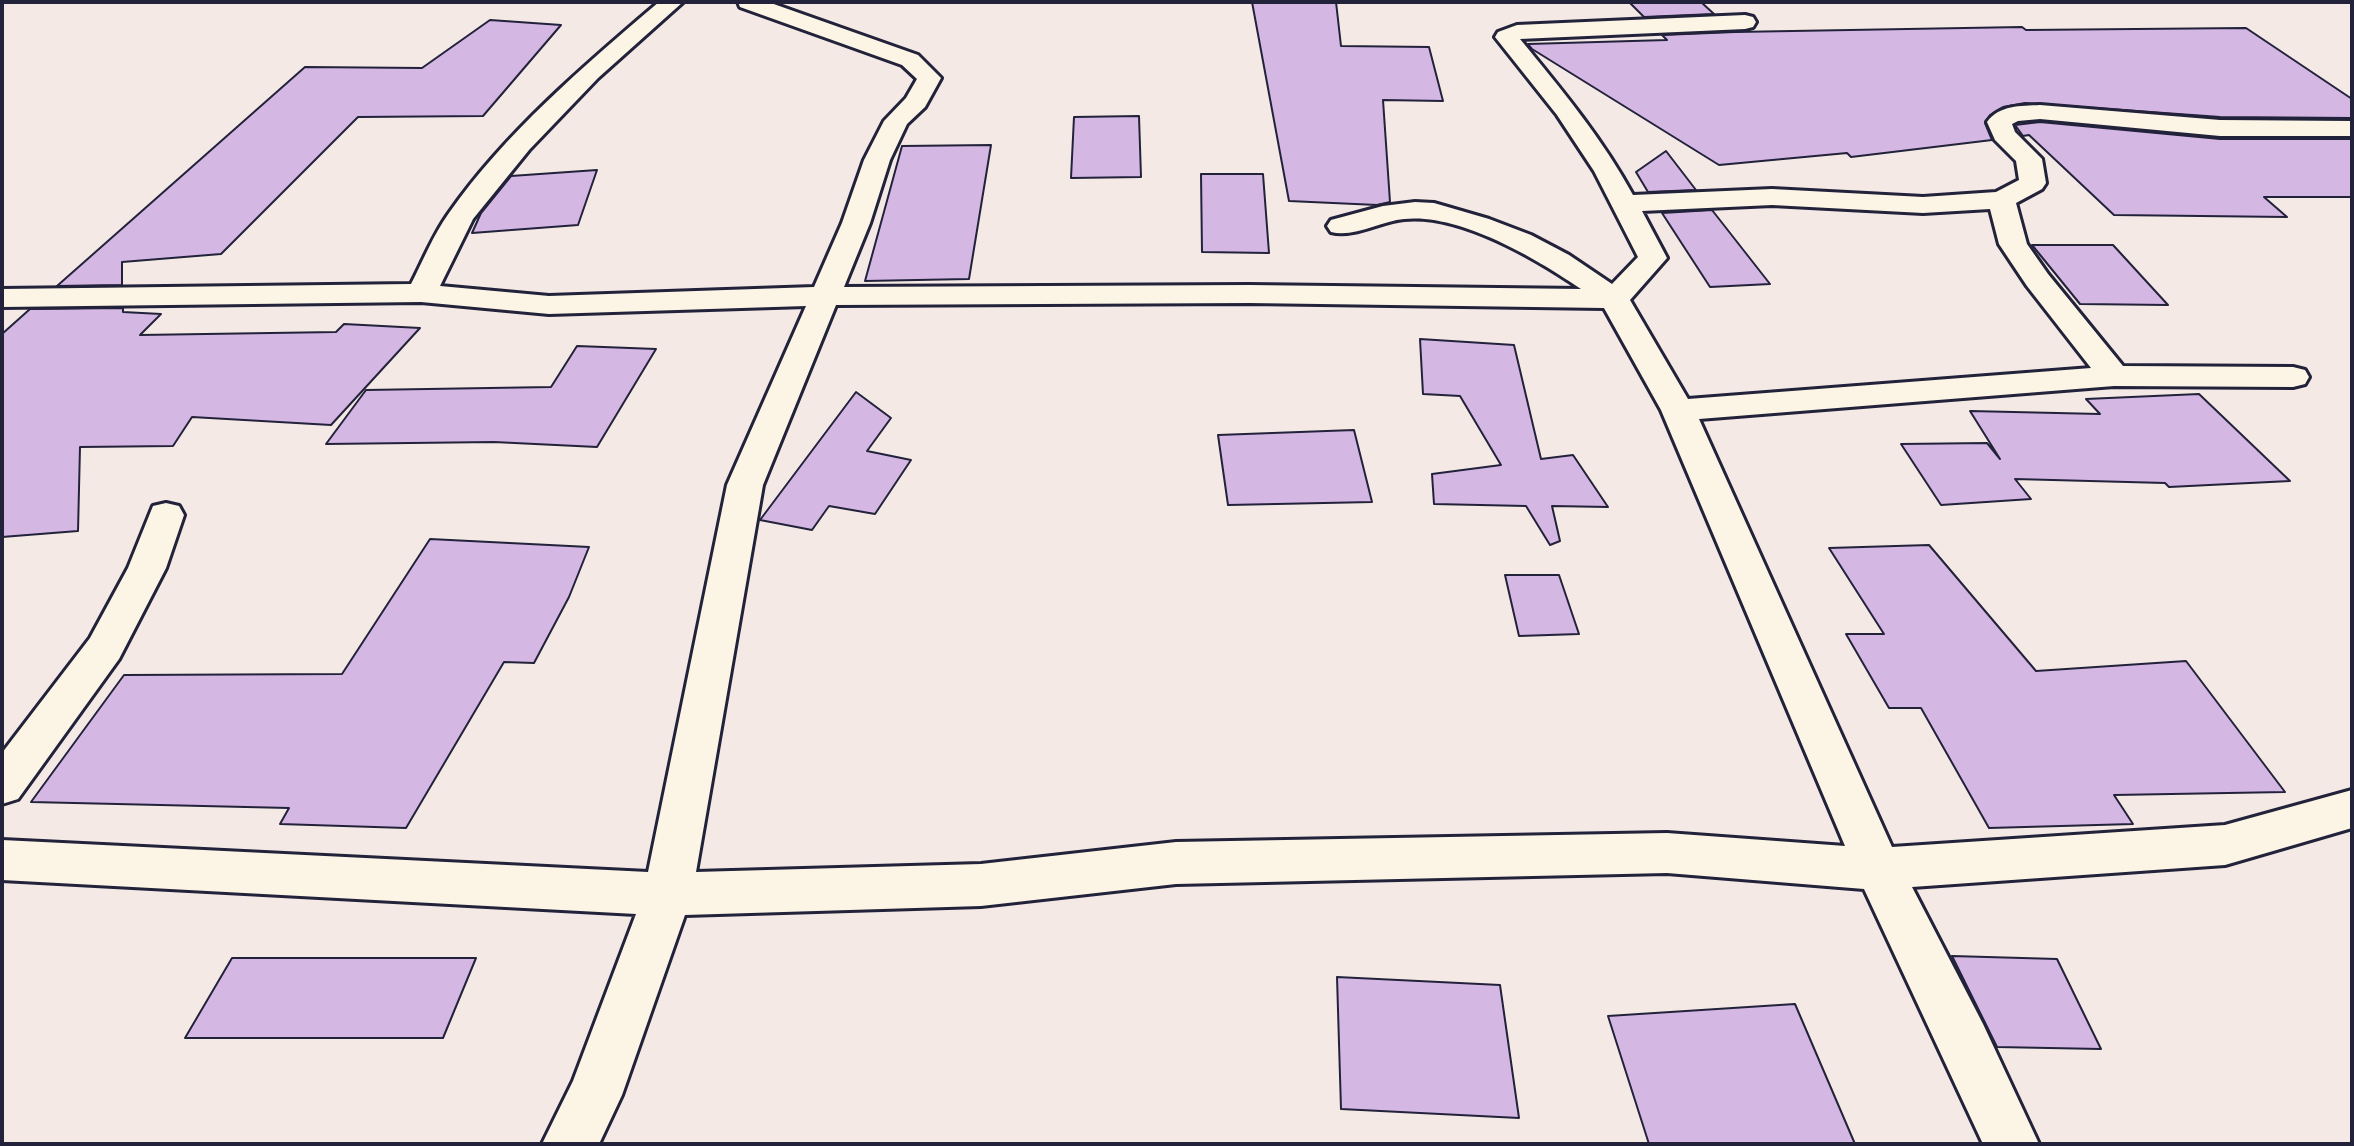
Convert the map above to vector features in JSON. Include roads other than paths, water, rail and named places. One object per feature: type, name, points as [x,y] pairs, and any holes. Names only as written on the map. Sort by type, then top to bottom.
[{"type":"street","points":[[421,293],[460,217],[520,145],[590,73],[672,2]]},
{"type":"street","points":[[570,1144],[595,1095],[668,894],[745,485],[856,223],[877,160],[896,121],[916,102],[929,78],[910,60],[748,2]]},
{"type":"street","points":[[2,298],[421,293],[550,305],[825,296],[1249,294],[1614,299],[1653,258],[1626,204],[1566,111],[1506,37],[1517,32],[1745,22]]},
{"type":"street","points":[[1626,204],[1772,197],[1923,205],[2002,200],[2033,183],[2029,159],[2004,135],[1999,122],[2012,114],[2040,112],[2220,128],[2352,128]]},
{"type":"street","points":[[2002,200],[2013,244],[2037,281],[2114,376]]},
{"type":"street","points":[[1341,226],[1385,213],[1426,210],[1469,221],[1540,249],[1614,299],[1678,410],[1878,869],[2011,1144]]},
{"type":"street","points":[[1678,410],[2114,376],[2293,377]]},
{"type":"street","points":[[2,786],[105,648],[148,568],[166,515]]},
{"type":"street","points":[[2,860],[668,894],[981,885],[1176,863],[1667,853],[1878,869],[2225,845],[2352,809]]}]
